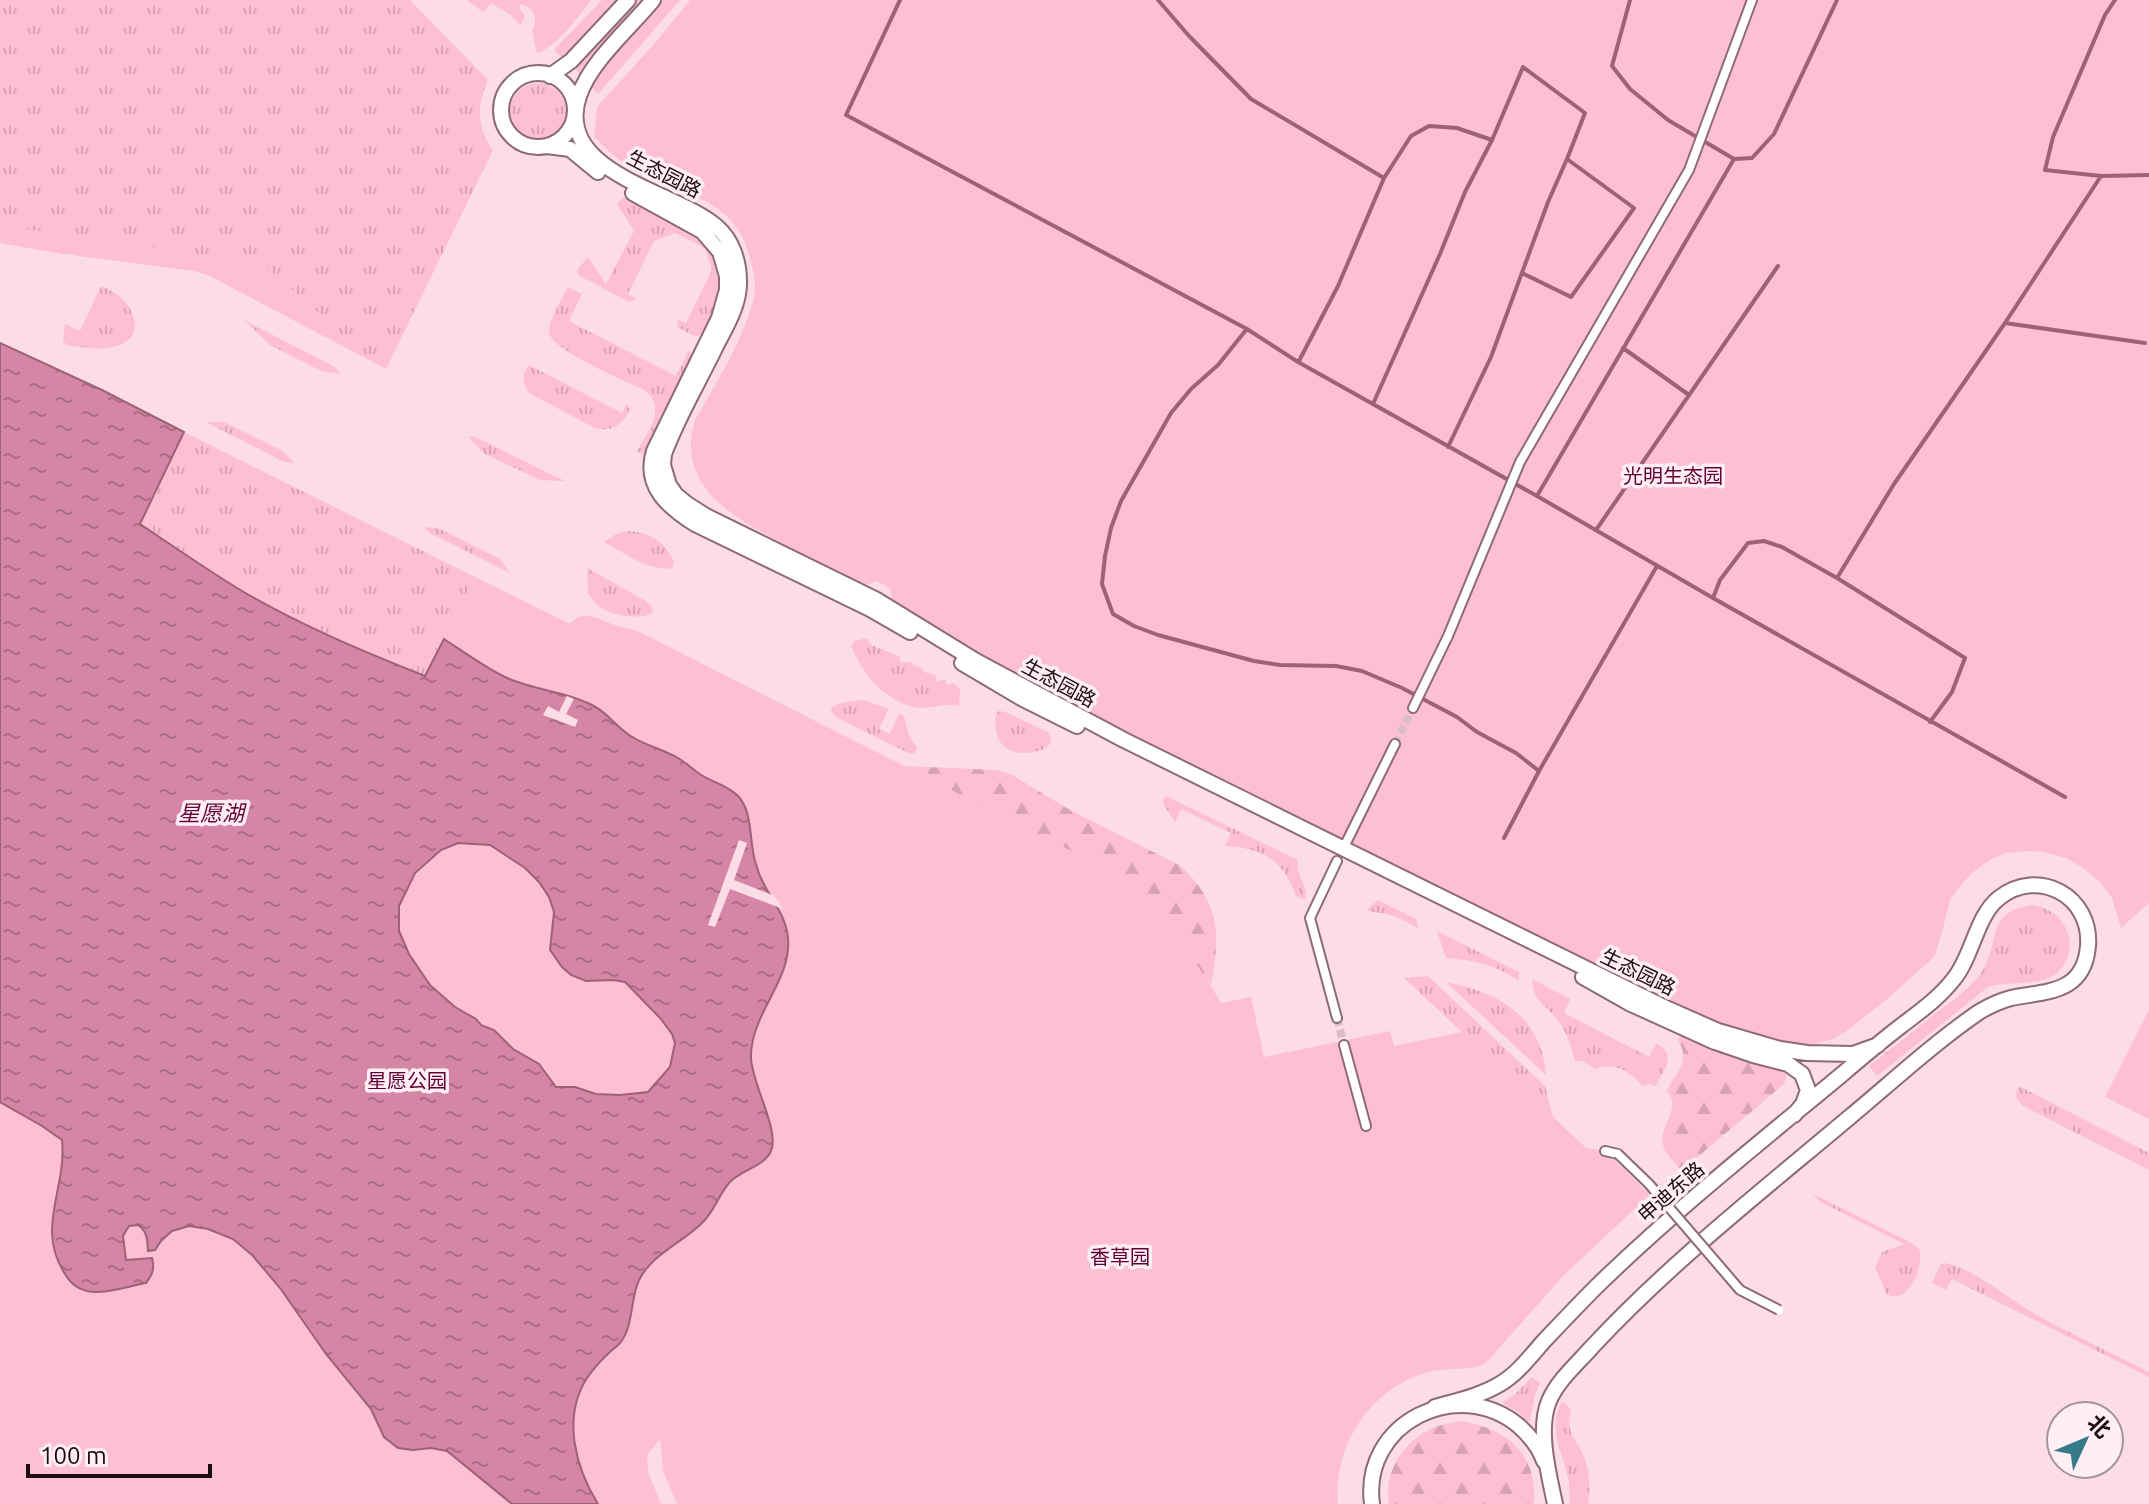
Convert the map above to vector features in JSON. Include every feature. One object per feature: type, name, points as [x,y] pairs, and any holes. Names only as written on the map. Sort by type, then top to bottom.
[{"type":"street","points":[[550,76],[571,61],[628,0]]},
{"type":"street","points":[[575,115],[574,102],[561,81],[532,74],[516,80],[508,89],[501,110],[507,131],[525,145],[547,146],[557,142],[572,125],[575,115],[579,95],[590,75],[653,0]]},
{"type":"street","points":[[1413,708],[1448,636],[1520,462],[1689,170],[1752,0]]},
{"type":"street","name":"生态园路","points":[[575,115],[581,138],[598,160],[627,180],[705,218],[726,237],[733,249],[739,282],[738,297],[664,454],[663,465],[669,485],[687,504],[738,533],[875,599],[976,661],[1124,740],[1668,1009],[1718,1031],[1780,1049],[1853,1054],[1878,1045]]},
{"type":"street","name":"生态园路","points":[[547,146],[563,147],[576,153],[611,180],[688,221],[702,231],[720,252],[727,276],[724,304],[650,462],[654,483],[678,513],[870,609],[1023,699],[1629,1003],[1715,1042],[1796,1068],[1808,1090],[1803,1104],[1794,1115]]},
{"type":"street","points":[[1346,843],[1395,744]]},
{"type":"street","points":[[1337,861],[1310,918],[1337,1018]]},
{"type":"street","name":"申迪东路","points":[[1435,1407],[1478,1395],[1501,1384],[1617,1268],[1695,1197],[1935,999],[1964,965],[1985,913],[1993,902],[2019,887],[2038,884],[2065,895],[2078,907],[2085,922],[2088,949],[2084,965],[2076,976],[2051,993],[1991,1005],[1957,1029],[1714,1232],[1622,1315],[1559,1383],[1549,1402],[1544,1438],[1550,1480]]},
{"type":"street","points":[[1344,1045],[1366,1126]]},
{"type":"street","points":[[1605,1151],[1618,1154],[1649,1184],[1740,1290],[1779,1310]]},
{"type":"street","points":[[1372,1504],[1375,1464],[1389,1439],[1409,1420],[1435,1407],[1463,1404],[1487,1408],[1509,1418],[1528,1434],[1542,1454],[1553,1504]]},
{"type":"green space","points":[[0,0],[410,0],[488,80],[480,116],[487,142],[493,150],[386,369],[196,271],[0,243]]},
{"type":"green space","points":[[467,0],[591,0],[559,38],[537,53],[532,31],[535,18],[530,8],[521,4],[519,8],[524,19],[520,25],[511,15],[491,3],[483,12]]},
{"type":"green space","points":[[602,0],[619,0],[563,59],[554,50]]},
{"type":"green space","points":[[636,0],[646,0],[580,74],[575,69]]},
{"type":"green space","points":[[663,0],[680,0],[598,94],[588,83]]},
{"type":"green space","name":"光明生态园","points":[[690,0],[2149,0],[2149,903],[2121,928],[2112,898],[2100,882],[2083,868],[2066,858],[2044,852],[2006,853],[1973,872],[1950,900],[1934,957],[1845,1032],[1833,1039],[1809,1045],[1746,1036],[1696,1016],[1480,911],[1040,688],[974,652],[892,601],[890,588],[876,581],[867,585],[858,581],[735,516],[704,485],[694,466],[691,445],[695,420],[731,355],[753,302],[754,277],[745,243],[732,222],[713,205],[622,162],[594,137],[597,107]]},
{"type":"green space","points":[[538,83],[558,91],[566,111],[558,131],[538,139],[518,131],[510,111],[518,91]]},
{"type":"green space","points":[[623,198],[629,198],[686,227],[713,252],[720,270],[721,288],[714,314],[700,334],[695,336],[678,327],[677,319],[686,323],[712,270],[705,248],[675,233],[654,241],[628,294],[637,299],[629,302],[578,275],[577,270],[588,257],[606,284],[634,231],[617,204]]},
{"type":"green space","points":[[0,226],[63,236],[66,246],[64,254],[0,243]]},
{"type":"green space","points":[[90,235],[265,266],[324,317],[331,329],[326,337],[196,271],[78,256],[80,240]]},
{"type":"green space","points":[[101,286],[128,305],[134,319],[134,332],[124,343],[110,348],[67,345],[63,341],[65,324],[80,331]]},
{"type":"green space","points":[[568,287],[582,294],[569,321],[676,376],[689,350],[693,360],[644,455],[637,451],[654,420],[655,404],[651,397],[644,390],[562,348],[549,333],[553,316]]},
{"type":"green space","points":[[244,320],[335,367],[341,374],[321,371],[270,345]]},
{"type":"green space","name":"星愿公园","points":[[0,343],[184,432],[140,524],[229,583],[286,615],[425,676],[475,577],[570,624],[580,617],[591,616],[640,632],[1119,877],[1163,919],[1221,1003],[1251,997],[1264,1057],[1390,1031],[1394,1046],[1462,1032],[1643,1201],[1563,1276],[1485,1363],[1471,1368],[1428,1372],[1407,1380],[1373,1406],[1359,1422],[1349,1441],[1338,1482],[1338,1504],[677,1504],[663,1471],[660,1439],[647,1455],[648,1472],[661,1504],[0,1504]]},
{"type":"green space","points":[[529,365],[622,413],[627,404],[630,409],[616,426],[595,428],[529,393],[524,379]]},
{"type":"green space","points":[[206,422],[224,422],[283,451],[294,463],[284,462]]},
{"type":"green space","points":[[184,432],[475,577],[425,676],[286,615],[216,575],[139,524]]},
{"type":"green space","points":[[468,437],[475,437],[565,481],[540,480],[485,454]]},
{"type":"green space","points":[[423,527],[440,529],[500,559],[510,573],[430,533]]},
{"type":"green space","points":[[627,531],[642,533],[661,543],[674,562],[672,568],[646,564],[604,542]]},
{"type":"green space","points":[[587,568],[646,601],[653,613],[627,616],[601,608],[588,593]]},
{"type":"green space","points":[[867,638],[871,645],[899,656],[901,662],[910,662],[924,672],[935,675],[937,682],[945,679],[947,685],[954,683],[960,689],[959,706],[914,707],[880,689],[869,677],[851,646],[855,641]]},
{"type":"green space","points":[[864,700],[889,709],[879,729],[890,734],[899,714],[904,716],[909,735],[917,748],[915,753],[904,751],[836,717],[830,709],[842,703]]},
{"type":"green space","points":[[1000,711],[1048,732],[1049,745],[1027,753],[1018,753],[1004,746],[995,724],[996,713]]},
{"type":"green space","points":[[830,728],[904,766],[998,770],[1012,775],[1070,810],[1179,865],[1203,892],[1214,919],[1216,950],[1211,985],[1159,917],[1124,880]]},
{"type":"green space","points":[[1166,796],[1298,860],[1305,900],[1296,896],[1285,873],[1270,858],[1250,850],[1225,846],[1231,833],[1181,809],[1175,822],[1165,807],[1163,801]]},
{"type":"green space","points":[[1378,900],[1416,919],[1419,929],[1396,917],[1367,910]]},
{"type":"green space","points":[[2034,905],[2054,914],[2067,931],[2069,953],[2059,971],[2042,980],[1988,987],[1877,1076],[1869,1066],[1979,976],[1986,965],[2000,922],[2007,914]]},
{"type":"green space","points":[[1437,931],[1519,972],[1519,981],[1484,964],[1446,958]]},
{"type":"green space","points":[[1428,976],[1545,1086],[1553,1117],[1404,978]]},
{"type":"green space","points":[[1532,979],[1570,999],[1564,1013],[1649,1057],[1656,1043],[1663,1048],[1668,1057],[1667,1063],[1656,1086],[1642,1086],[1627,1072],[1615,1067],[1595,1069],[1583,1061],[1575,1061],[1565,1033],[1537,997]]},
{"type":"green space","points":[[1446,982],[1483,993],[1514,1010],[1536,1037],[1546,1075]]},
{"type":"green space","points":[[2149,1010],[2149,1119],[2105,1097]]},
{"type":"green space","points":[[1681,1031],[1785,1067],[1786,1077],[1784,1084],[1681,1171],[1666,1152],[1662,1138],[1672,1104],[1667,1091],[1683,1062],[1678,1040]]},
{"type":"green space","points":[[2019,1086],[2149,1153],[2149,1170],[2025,1107],[2017,1098]]},
{"type":"green space","points":[[1586,1148],[1605,1151],[1650,1195],[1643,1201]]},
{"type":"green space","points":[[1813,1194],[1918,1248],[1919,1266],[1906,1292],[1897,1296],[1887,1295],[1875,1267],[1882,1252],[1904,1244],[1819,1201]]},
{"type":"green space","points":[[1944,1263],[1967,1271],[2037,1315],[2149,1372],[2149,1377],[1952,1279],[1946,1290],[1932,1283],[1940,1265]]},
{"type":"green space","points":[[1532,1377],[1540,1383],[1529,1422],[1502,1403]]},
{"type":"green space","points":[[1562,1401],[1571,1409],[1570,1428],[1586,1464],[1588,1504],[1570,1504],[1568,1478],[1556,1431]]},
{"type":"green space","points":[[1460,1421],[1492,1430],[1516,1446],[1531,1471],[1534,1504],[1389,1504],[1389,1480],[1406,1448],[1424,1432]]},
{"type":"water","name":"星愿湖","points":[[0,343],[184,432],[140,524],[242,591],[332,637],[425,676],[444,639],[505,677],[592,705],[634,738],[678,758],[703,776],[731,790],[747,811],[758,872],[787,929],[788,954],[784,969],[752,1042],[753,1069],[772,1132],[771,1151],[763,1161],[734,1179],[702,1223],[659,1256],[645,1271],[636,1287],[624,1336],[592,1371],[579,1393],[573,1425],[574,1442],[583,1474],[598,1504],[512,1504],[447,1451],[398,1448],[384,1437],[371,1409],[326,1354],[280,1288],[252,1255],[233,1239],[208,1229],[189,1226],[172,1231],[155,1250],[148,1251],[144,1230],[138,1225],[129,1226],[123,1236],[126,1260],[152,1258],[152,1272],[146,1283],[102,1292],[78,1288],[65,1274],[56,1257],[53,1241],[52,1224],[62,1140],[0,1102]],"holes":[[[458,843],[490,845],[525,868],[549,897],[554,912],[550,950],[562,967],[586,981],[625,982],[672,1034],[675,1043],[670,1067],[648,1092],[596,1094],[575,1087],[556,1087],[539,1064],[513,1049],[494,1030],[455,1007],[430,985],[409,954],[399,931],[399,906],[415,873],[441,850]]]},
{"type":"pier","points":[[567,696],[574,699],[566,714],[578,720],[575,727],[543,715],[548,706],[559,712]]},
{"type":"pier","points":[[739,840],[747,843],[734,880],[775,896],[783,909],[730,889],[715,927],[708,925]]},
{"type":"waterway","points":[[900,0],[846,115],[1247,329],[1298,362],[2065,797]]},
{"type":"waterway","points":[[1158,0],[1251,99],[1384,178],[1411,136],[1429,126],[1457,128],[1492,140],[1523,67],[1585,113],[1567,159],[1634,208],[1571,297],[1522,273]]},
{"type":"waterway","points":[[1630,0],[1612,66],[1630,89],[1668,120],[1734,159],[1752,158],[1774,134],[1837,0]]},
{"type":"waterway","points":[[2115,0],[2105,15],[2053,137],[2045,170],[2101,176],[2149,175]]},
{"type":"waterway","points":[[1373,404],[1465,192],[1492,140]]},
{"type":"waterway","points":[[1448,447],[1491,357],[1567,159]]},
{"type":"waterway","points":[[1537,496],[1734,159]]},
{"type":"waterway","points":[[1837,578],[1894,484],[2101,176]]},
{"type":"waterway","points":[[1299,361],[1338,286],[1384,178]]},
{"type":"waterway","points":[[1596,530],[1778,266]]},
{"type":"waterway","points":[[2005,323],[2145,343]]},
{"type":"waterway","points":[[1246,330],[1218,365],[1191,389],[1171,413],[1121,501],[1111,528],[1102,584],[1113,614],[1158,635],[1254,661],[1280,665],[1336,666],[1362,671],[1457,717],[1539,771]]},
{"type":"waterway","points":[[1623,348],[1689,395]]},
{"type":"waterway","points":[[1713,598],[1720,580],[1748,543],[1764,541],[1782,547],[1837,578],[1965,658],[1952,692],[1930,722]]},
{"type":"waterway","points":[[1504,838],[1657,566]]},
{"type":"tunnel","points":[[1395,744],[1413,708]]},
{"type":"tunnel","points":[[1337,1018],[1344,1045]]},
{"type":"park label","name":"香草园","points":[[1120,1257]]}]
